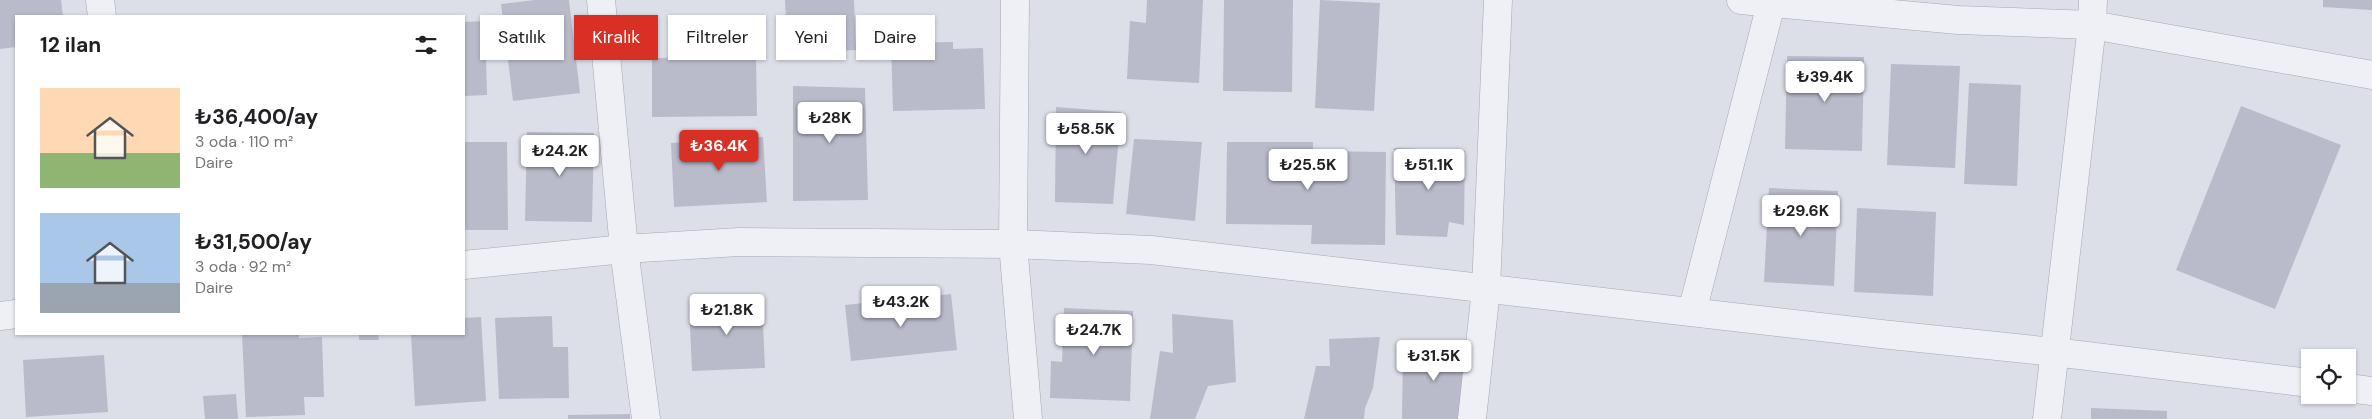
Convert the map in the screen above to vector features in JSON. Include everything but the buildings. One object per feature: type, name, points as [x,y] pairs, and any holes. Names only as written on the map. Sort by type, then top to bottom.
[{"type":"street","points":[[100,0],[102,15]]},
{"type":"street","points":[[601,0],[624,249],[646,419]]},
{"type":"street","points":[[1015,0],[1013,244],[1028,419]]},
{"type":"street","points":[[1472,419],[1486,289],[1498,0]]},
{"type":"street","points":[[1741,0],[1959,10],[2093,12],[2372,75]]},
{"type":"street","points":[[1692,312],[1772,1]]},
{"type":"street","points":[[2047,419],[2093,12]]},
{"type":"street","points":[[465,265],[624,249],[739,242],[1013,244],[1151,250],[2054,352],[2301,382]]},
{"type":"street","points":[[0,316],[15,314]]},
{"type":"street","points":[[2356,389],[2372,391]]}]
